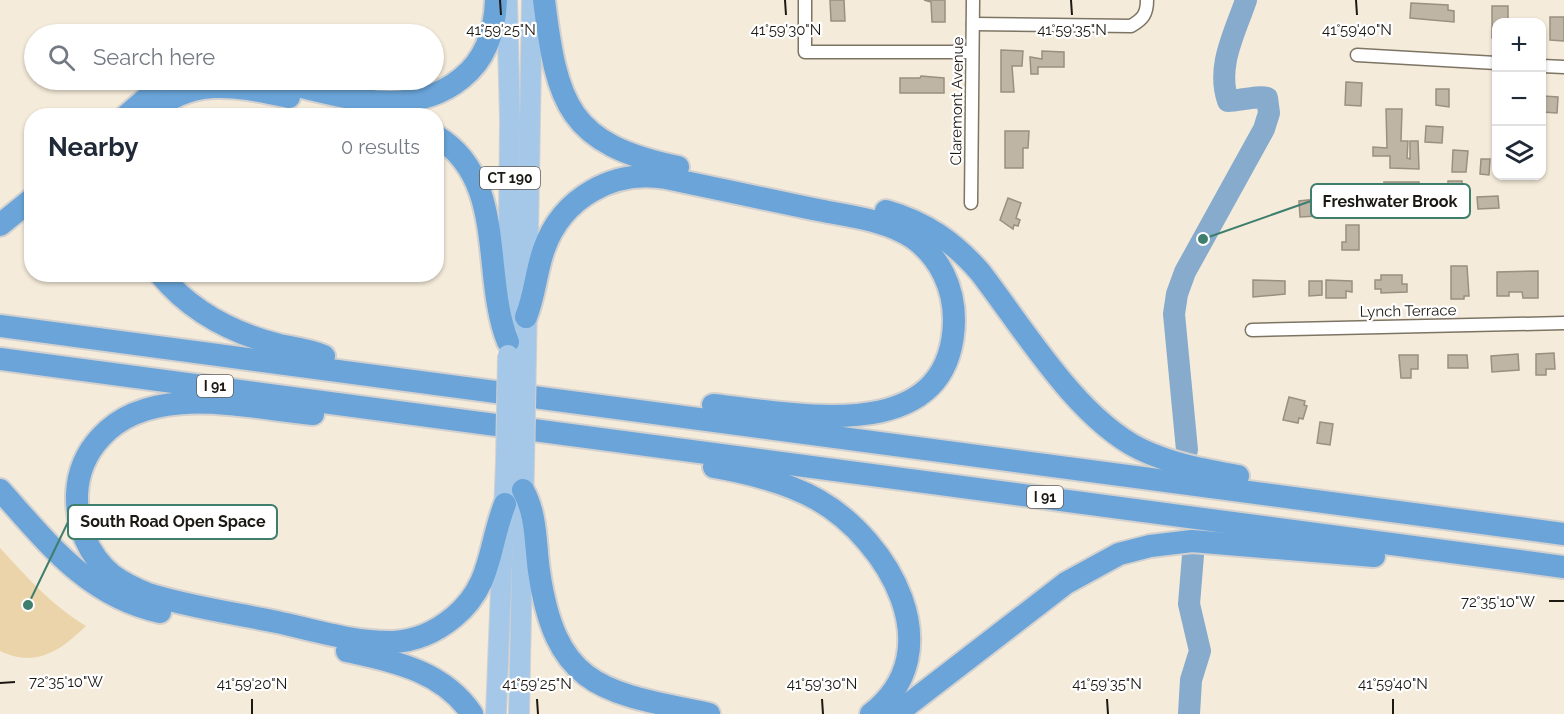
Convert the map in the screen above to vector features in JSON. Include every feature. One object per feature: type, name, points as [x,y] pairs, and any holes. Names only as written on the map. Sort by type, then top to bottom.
[{"type":"highway","points":[[444,89],[451,86],[478,61],[491,36],[496,0]]},
{"type":"highway","points":[[544,0],[554,60],[564,93],[581,123],[603,142],[626,154],[651,161],[876,209],[927,227],[974,264],[1072,393],[1117,434],[1163,458],[1251,479],[1285,497]]},
{"type":"highway","points":[[135,108],[156,90]]},
{"type":"highway","points":[[158,108],[180,93],[192,90]]},
{"type":"highway","points":[[255,90],[338,108]]},
{"type":"highway","points":[[319,90],[376,102],[398,103],[422,100],[443,90]]},
{"type":"highway","points":[[444,143],[462,158],[480,190],[490,238],[499,312],[514,351]]},
{"type":"highway","points":[[526,317],[544,249],[562,216],[576,201],[594,189],[636,176],[666,178],[883,225],[920,243],[934,257],[946,277],[952,298],[954,318],[946,357],[936,377],[923,390],[909,401],[889,411],[866,416],[839,416],[653,400],[616,407]]},
{"type":"highway","points":[[0,225],[24,206]]},
{"type":"highway","points":[[168,282],[185,300],[224,326],[258,339],[321,355],[348,371]]},
{"type":"highway","name":"I 91","points":[[0,326],[1564,534]]},
{"type":"highway","name":"I 91","points":[[0,359],[1564,567]]},
{"type":"highway","points":[[430,416],[393,423],[198,404],[168,404],[141,409],[112,427],[87,456],[77,491],[81,529],[90,550],[106,570],[128,585],[149,594],[357,639],[394,642],[415,639],[434,631],[455,616],[472,599],[487,572],[505,504]]},
{"type":"highway","points":[[636,442],[669,459],[746,473],[796,489],[838,513],[869,543],[886,564],[898,587],[907,618],[909,638],[905,664],[899,681],[886,700],[871,714]]},
{"type":"highway","points":[[0,490],[64,561],[89,582],[113,596],[151,610],[403,664],[441,681],[458,696],[472,714]]},
{"type":"highway","points":[[523,490],[532,512],[547,613],[557,642],[570,660],[590,678],[613,692],[709,714]]},
{"type":"highway","points":[[1487,524],[1526,517],[1564,520]]},
{"type":"highway","points":[[896,714],[1077,576],[1134,549],[1192,541],[1409,560],[1455,552]]},
{"type":"main road","name":"CT 190","points":[[496,714],[505,504],[515,463],[507,0]]},
{"type":"main road","name":"CT 190","points":[[514,351],[526,317],[532,0]]},
{"type":"main road","name":"CT 190","points":[[515,463],[523,490],[519,714]]},
{"type":"street","points":[[805,0],[805,52],[972,52]]},
{"type":"street","name":"Claremont Avenue","points":[[971,203],[973,0]]},
{"type":"street","points":[[973,24],[1131,26],[1142,19],[1147,5]]},
{"type":"street","points":[[1357,55],[1492,63]]},
{"type":"street","points":[[1546,66],[1564,67]]},
{"type":"street","name":"Lynch Terrace","points":[[1252,330],[1564,323]]},
{"type":"shaded area","points":[[0,548],[51,600],[86,626],[67,643],[36,657],[13,656],[0,651]]},
{"type":"building","points":[[830,0],[844,0],[845,21],[831,21]]},
{"type":"building","points":[[924,0],[945,0],[945,22],[932,22],[931,2]]},
{"type":"building","points":[[1411,3],[1448,5],[1448,10],[1454,11],[1454,22],[1410,18]]},
{"type":"building","points":[[1492,6],[1508,6],[1508,18],[1492,18]]},
{"type":"building","points":[[1550,17],[1564,17],[1564,41],[1550,40]]},
{"type":"building","points":[[1001,50],[1023,51],[1022,66],[1012,66],[1014,92],[1001,92]]},
{"type":"building","points":[[1042,51],[1064,52],[1064,67],[1038,67],[1038,74],[1031,74],[1030,57],[1042,59]]},
{"type":"building","points":[[921,76],[944,78],[944,93],[900,93],[900,78],[920,78]]},
{"type":"building","points":[[1346,82],[1362,83],[1361,106],[1345,105]]},
{"type":"building","points":[[1436,89],[1449,89],[1449,107],[1436,105]]},
{"type":"building","points":[[1546,96],[1558,97],[1557,113],[1546,112]]},
{"type":"building","points":[[1386,109],[1402,109],[1401,141],[1408,141],[1407,158],[1410,159],[1410,141],[1418,141],[1419,169],[1390,168],[1390,156],[1373,156],[1373,147],[1387,148]]},
{"type":"building","points":[[1426,126],[1443,127],[1442,143],[1425,142]]},
{"type":"building","points":[[1005,131],[1029,131],[1028,148],[1023,148],[1023,168],[1005,168]]},
{"type":"building","points":[[1453,150],[1468,151],[1466,172],[1452,172]]},
{"type":"building","points":[[1481,159],[1490,159],[1489,175],[1480,174]]},
{"type":"building","points":[[1448,181],[1462,181],[1462,194],[1448,193]]},
{"type":"building","points":[[1384,182],[1419,182],[1419,192],[1384,192],[1384,195],[1373,195],[1374,184],[1384,184]]},
{"type":"building","points":[[1498,196],[1499,208],[1478,209],[1477,197]]},
{"type":"building","points":[[1336,197],[1338,215],[1300,217],[1299,201]]},
{"type":"building","points":[[1008,198],[1021,203],[1016,218],[1020,220],[1018,226],[1014,225],[1013,229],[1000,220]]},
{"type":"building","points":[[1346,225],[1359,225],[1359,250],[1342,250],[1342,242],[1346,242]]},
{"type":"building","points":[[1451,266],[1467,266],[1469,296],[1464,296],[1464,299],[1451,299]]},
{"type":"building","points":[[1538,271],[1538,298],[1523,298],[1522,292],[1509,292],[1509,296],[1497,296],[1497,272]]},
{"type":"building","points":[[1381,275],[1402,275],[1402,284],[1407,284],[1407,292],[1381,293],[1381,289],[1375,289],[1375,280],[1381,280]]},
{"type":"building","points":[[1253,280],[1285,281],[1285,294],[1253,297]]},
{"type":"building","points":[[1326,280],[1352,281],[1352,292],[1346,291],[1346,298],[1326,298]]},
{"type":"building","points":[[1309,281],[1322,281],[1322,295],[1309,296]]},
{"type":"building","points":[[1554,353],[1555,369],[1546,369],[1546,375],[1536,375],[1536,354]]},
{"type":"building","points":[[1518,354],[1519,370],[1492,372],[1491,356]]},
{"type":"building","points":[[1399,355],[1418,355],[1418,369],[1411,369],[1411,378],[1401,378]]},
{"type":"building","points":[[1448,355],[1467,355],[1468,368],[1448,368]]},
{"type":"building","points":[[1289,397],[1305,401],[1304,405],[1307,406],[1303,419],[1299,418],[1298,423],[1283,420]]},
{"type":"building","points":[[1320,422],[1333,424],[1330,445],[1317,443]]},
{"type":"waterway","points":[[1187,450],[1174,314],[1177,294],[1185,272],[1264,129],[1269,113],[1267,98],[1228,101],[1225,88],[1224,75],[1228,50],[1246,0]]},
{"type":"waterway","points":[[1189,714],[1191,680],[1200,651],[1189,604],[1193,555]]},
{"type":"place","name":"Freshwater Brook","points":[[1203,239]]},
{"type":"place","name":"South Road Open Space","points":[[28,605]]}]
